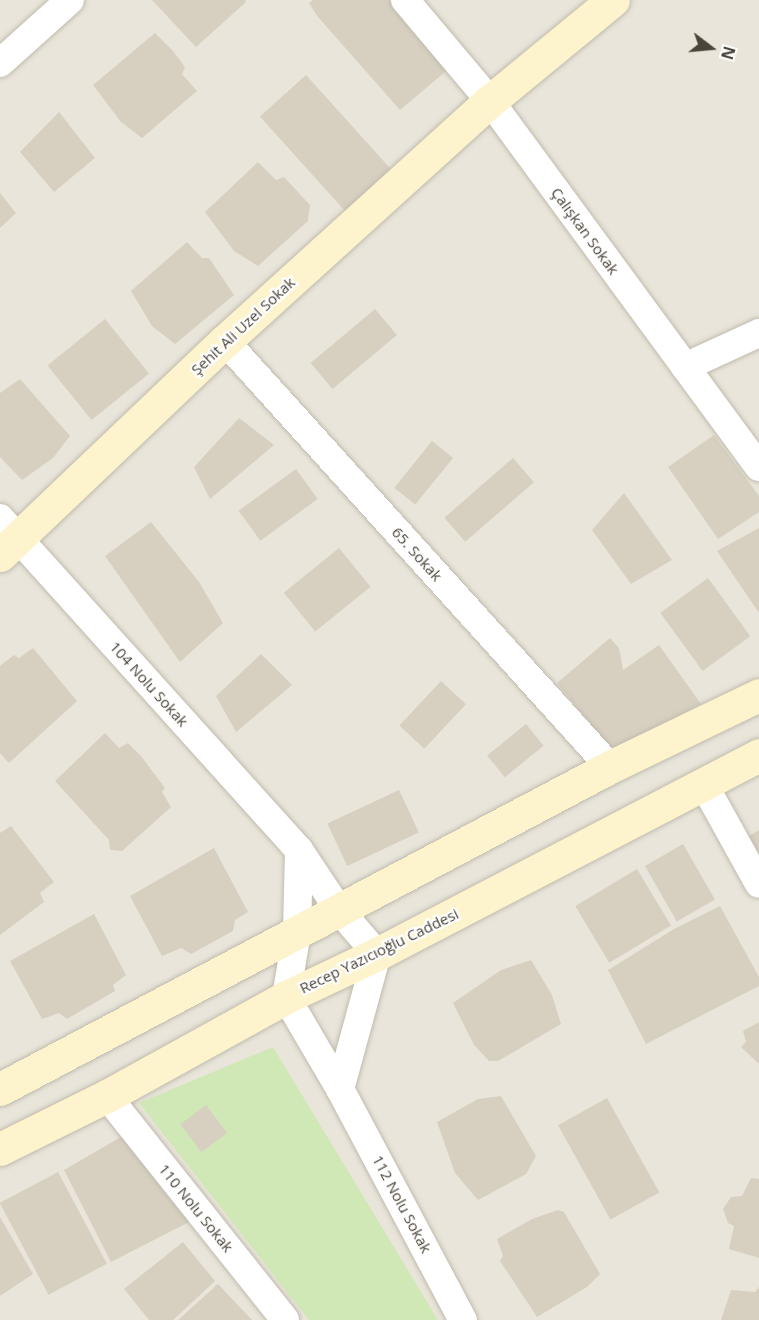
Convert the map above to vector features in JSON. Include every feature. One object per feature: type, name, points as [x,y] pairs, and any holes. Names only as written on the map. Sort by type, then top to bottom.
[{"type":"street","points":[[0,63],[69,0]]},
{"type":"street","name":"Çalışkan Sokak","points":[[405,0],[490,101],[759,467]]},
{"type":"street","name":"Şehit Ali Uzel Sokak","points":[[6,537],[490,101],[613,0]]},
{"type":"street","points":[[685,367],[759,333]]},
{"type":"street","name":"65. Sokak","points":[[225,341],[609,767]]},
{"type":"street","name":"104 Nolu Sokak","points":[[6,537],[299,850],[339,910],[377,954]]},
{"type":"street","points":[[4,1079],[297,932],[609,767],[759,695]]},
{"type":"street","name":"Recep Yazıcıoğlu Caddesi","points":[[0,1149],[107,1096],[286,997],[377,954],[759,755]]},
{"type":"street","points":[[703,783],[759,884]]},
{"type":"street","points":[[286,997],[297,932],[299,850]]},
{"type":"street","points":[[340,1089],[377,954]]},
{"type":"street","name":"112 Nolu Sokak","points":[[286,997],[340,1089],[463,1320]]},
{"type":"street","name":"110 Nolu Sokak","points":[[107,1096],[285,1320]]},
{"type":"shaded area","points":[[0,0],[759,0],[759,1320],[0,1320]]},
{"type":"green space","points":[[273,1047],[438,1320],[309,1320],[139,1103]]},
{"type":"building","points":[[152,0],[245,0],[246,2],[196,47]]},
{"type":"building","points":[[313,0],[395,0],[451,67],[400,110],[318,17],[309,3]]},
{"type":"building","points":[[155,33],[185,67],[182,74],[197,91],[142,138],[121,122],[93,85]]},
{"type":"building","points":[[306,75],[393,172],[347,213],[260,116]]},
{"type":"building","points":[[59,112],[95,158],[54,192],[20,152]]},
{"type":"building","points":[[258,162],[276,180],[284,177],[310,205],[308,221],[258,266],[234,251],[205,212]]},
{"type":"building","points":[[0,193],[16,213],[0,228]]},
{"type":"building","points":[[187,242],[202,258],[209,258],[234,295],[175,344],[152,326],[131,291]]},
{"type":"building","points":[[375,309],[397,335],[333,389],[311,363]]},
{"type":"building","points":[[105,319],[149,373],[92,420],[47,366]]},
{"type":"building","points":[[20,379],[70,436],[53,458],[22,480],[0,457],[0,393]]},
{"type":"building","points":[[239,418],[274,445],[210,499],[194,467]]},
{"type":"building","points":[[714,435],[759,496],[759,512],[718,539],[668,467]]},
{"type":"building","points":[[432,441],[453,458],[415,505],[394,488]]},
{"type":"building","points":[[513,458],[534,482],[465,542],[444,518]]},
{"type":"building","points":[[296,469],[318,499],[260,541],[239,511]]},
{"type":"building","points":[[624,493],[672,560],[631,584],[592,530]]},
{"type":"building","points":[[151,522],[199,582],[223,623],[180,662],[105,556]]},
{"type":"building","points":[[759,528],[759,613],[717,551]]},
{"type":"building","points":[[339,548],[370,587],[315,632],[284,593]]},
{"type":"building","points":[[708,578],[750,636],[703,671],[660,613]]},
{"type":"building","points":[[610,638],[619,648],[623,670],[659,645],[701,704],[612,750],[557,683]]},
{"type":"building","points":[[33,648],[77,701],[9,763],[0,753],[0,666],[14,655],[19,658]]},
{"type":"building","points":[[261,654],[292,685],[236,732],[216,696]]},
{"type":"building","points":[[441,681],[466,704],[424,749],[399,726]]},
{"type":"building","points":[[526,724],[544,746],[505,777],[487,755]]},
{"type":"building","points":[[105,733],[119,748],[128,743],[141,756],[165,788],[162,792],[171,807],[122,851],[110,850],[109,840],[55,781]]},
{"type":"building","points":[[399,790],[419,833],[347,866],[327,823]]},
{"type":"building","points":[[11,826],[54,882],[40,893],[44,902],[0,935],[0,833]]},
{"type":"building","points":[[759,830],[759,857],[749,836]]},
{"type":"building","points":[[683,844],[715,899],[677,921],[645,866]]},
{"type":"building","points":[[214,848],[248,912],[235,920],[233,931],[191,954],[181,948],[162,956],[130,896]]},
{"type":"building","points":[[637,869],[671,926],[609,963],[575,906]]},
{"type":"building","points":[[720,906],[759,977],[759,986],[646,1044],[608,970],[674,929]]},
{"type":"building","points":[[94,914],[126,975],[113,985],[115,991],[67,1019],[59,1013],[42,1019],[10,961]]},
{"type":"building","points":[[531,960],[552,995],[561,1024],[498,1061],[489,1061],[474,1045],[453,1003],[501,970]]},
{"type":"building","points":[[759,1022],[759,1064],[741,1047],[746,1042],[743,1031]]},
{"type":"building","points":[[501,1096],[536,1156],[526,1174],[478,1200],[455,1173],[437,1122],[478,1099]]},
{"type":"building","points":[[607,1098],[659,1192],[610,1220],[558,1125]]},
{"type":"building","points":[[206,1105],[227,1133],[202,1152],[180,1124]]},
{"type":"building","points":[[126,1134],[189,1222],[111,1262],[64,1170]]},
{"type":"building","points":[[58,1172],[107,1264],[49,1295],[0,1203]]},
{"type":"building","points":[[751,1178],[759,1179],[759,1258],[729,1249],[734,1226],[728,1223],[723,1209],[731,1197],[742,1196]]},
{"type":"building","points":[[558,1210],[564,1212],[600,1274],[587,1287],[537,1317],[500,1261],[503,1256],[497,1239],[532,1219]]},
{"type":"building","points":[[0,1217],[33,1274],[0,1296]]},
{"type":"building","points":[[183,1242],[215,1281],[173,1320],[149,1320],[124,1289]]},
{"type":"building","points":[[218,1284],[252,1320],[178,1320]]},
{"type":"building","points":[[759,1287],[759,1320],[721,1320],[731,1290],[755,1292]]}]
